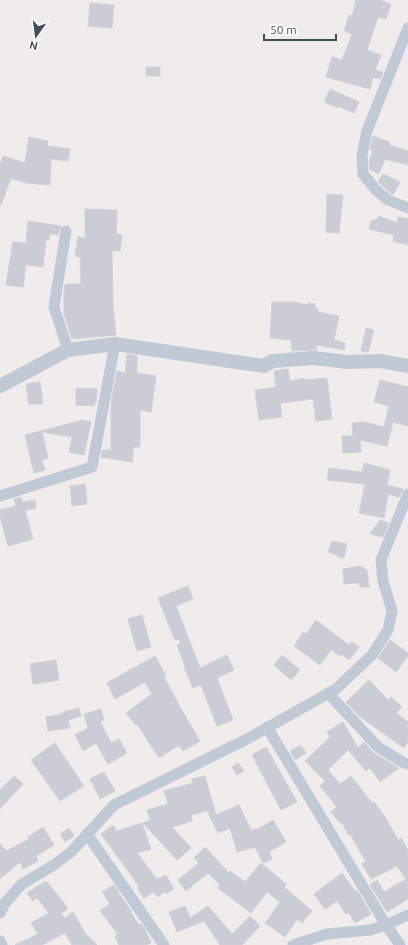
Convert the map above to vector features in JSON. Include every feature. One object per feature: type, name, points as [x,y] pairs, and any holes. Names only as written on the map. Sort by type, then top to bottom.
[{"type":"street","points":[[408,28],[367,131],[362,155],[363,174],[376,190],[388,200],[408,208]]},
{"type":"street","points":[[66,231],[54,306],[68,350]]},
{"type":"street","points":[[0,496],[92,467],[115,344]]},
{"type":"street","points":[[0,386],[68,350],[115,344],[264,366],[272,361],[314,358],[347,362],[381,361],[408,366]]},
{"type":"street","points":[[0,913],[5,903],[22,884],[54,865],[71,852],[114,805],[268,727],[336,689],[372,655],[388,630],[392,611],[383,581],[381,560],[408,494]]},
{"type":"street","points":[[328,693],[378,747],[408,764]]},
{"type":"street","points":[[268,727],[386,925],[400,945]]},
{"type":"street","points":[[87,834],[164,945]]},
{"type":"street","points":[[293,945],[327,934],[370,930],[408,916]]},
{"type":"street","points":[[0,941],[2,945]]},
{"type":"building","points":[[356,0],[380,0],[391,4],[386,19],[378,17],[367,50],[381,55],[375,70],[383,72],[380,79],[373,77],[370,89],[326,77],[332,57],[342,60],[352,34],[344,31],[349,15],[352,16]]},
{"type":"building","points":[[90,3],[114,5],[112,28],[88,26]]},
{"type":"building","points":[[146,67],[160,67],[160,76],[146,76]]},
{"type":"building","points":[[330,89],[359,102],[354,113],[324,102]]},
{"type":"building","points":[[373,136],[390,142],[389,145],[408,151],[408,165],[385,159],[379,174],[370,170],[369,161],[373,151],[370,150]]},
{"type":"building","points":[[29,137],[48,141],[47,146],[70,149],[68,161],[51,159],[50,185],[26,183],[11,178],[0,205],[0,166],[3,156],[25,163]]},
{"type":"building","points":[[383,174],[400,182],[393,195],[378,182]]},
{"type":"building","points":[[327,194],[343,195],[339,233],[326,232]]},
{"type":"building","points":[[85,209],[117,210],[116,234],[122,235],[120,251],[112,250],[113,304],[116,335],[72,339],[64,314],[64,292],[65,284],[81,284],[80,257],[75,256],[78,237],[85,238]]},
{"type":"building","points":[[379,216],[397,223],[398,217],[408,219],[408,245],[393,241],[394,235],[369,229],[371,221],[377,219]]},
{"type":"building","points":[[28,221],[61,226],[58,235],[50,234],[49,240],[46,240],[43,267],[26,265],[23,287],[6,285],[13,242],[26,243]]},
{"type":"building","points":[[272,302],[294,302],[307,305],[308,303],[315,304],[315,308],[318,308],[318,312],[339,316],[334,340],[345,343],[344,350],[316,345],[317,350],[292,351],[291,340],[270,338]]},
{"type":"building","points":[[366,328],[374,330],[368,352],[361,351]]},
{"type":"building","points":[[127,354],[137,356],[137,373],[156,376],[151,412],[140,410],[140,447],[134,447],[132,462],[101,457],[102,450],[111,450],[112,397],[117,371],[125,373]]},
{"type":"building","points":[[288,369],[290,381],[304,378],[304,380],[327,378],[332,419],[316,421],[313,399],[280,403],[282,417],[259,420],[255,390],[276,387],[274,371]]},
{"type":"building","points":[[380,380],[408,387],[408,426],[393,422],[387,446],[360,440],[361,452],[343,453],[342,436],[353,436],[352,423],[364,422],[384,427],[389,406],[374,402]]},
{"type":"building","points":[[40,382],[43,404],[29,404],[26,384]]},
{"type":"building","points":[[76,388],[97,389],[94,406],[76,405]]},
{"type":"building","points":[[83,420],[91,422],[84,455],[69,452],[72,437],[42,432],[48,458],[42,460],[45,470],[34,473],[25,435]]},
{"type":"building","points":[[364,463],[390,470],[387,485],[403,489],[399,497],[388,494],[384,518],[359,513],[365,484],[327,480],[329,468],[362,472]]},
{"type":"building","points":[[85,484],[87,504],[72,506],[70,486]]},
{"type":"building","points":[[21,497],[23,502],[35,500],[36,508],[25,510],[33,539],[8,546],[0,516],[0,510],[16,506],[14,499]]},
{"type":"building","points":[[380,520],[389,523],[383,537],[370,534]]},
{"type":"building","points":[[332,541],[347,544],[344,558],[328,552]]},
{"type":"building","points":[[361,566],[367,570],[369,587],[360,587],[359,583],[344,584],[343,569]]},
{"type":"building","points":[[188,586],[193,599],[176,606],[200,668],[227,655],[234,670],[217,678],[233,720],[217,726],[201,685],[193,688],[177,645],[181,643],[179,639],[175,640],[158,598]]},
{"type":"building","points":[[142,615],[151,647],[137,651],[128,619]]},
{"type":"building","points":[[316,620],[349,645],[352,642],[359,647],[349,660],[341,654],[340,656],[331,650],[320,665],[294,646],[303,632],[306,634]]},
{"type":"building","points":[[390,640],[408,653],[408,656],[396,672],[378,658]]},
{"type":"building","points":[[282,655],[300,670],[291,680],[274,665]]},
{"type":"building","points":[[155,656],[166,676],[164,677],[200,741],[183,751],[179,745],[159,758],[137,724],[136,725],[126,713],[152,694],[145,682],[115,699],[107,683]]},
{"type":"building","points":[[56,660],[59,680],[33,684],[30,664]]},
{"type":"building","points":[[369,680],[388,700],[391,697],[402,707],[396,713],[408,722],[408,742],[404,748],[359,716],[346,702]]},
{"type":"building","points":[[79,708],[81,716],[68,720],[70,728],[48,731],[46,717],[63,714],[63,712]]},
{"type":"building","points":[[101,709],[104,720],[100,721],[111,743],[119,739],[127,753],[108,764],[96,743],[83,751],[75,735],[88,728],[84,714]]},
{"type":"building","points":[[343,722],[358,748],[364,742],[374,753],[399,768],[380,782],[370,768],[366,771],[348,750],[328,770],[340,784],[351,776],[372,803],[374,802],[385,817],[398,840],[401,838],[408,850],[408,899],[387,912],[370,885],[377,880],[384,892],[406,879],[397,866],[371,879],[362,864],[366,862],[350,834],[348,835],[342,822],[340,823],[331,812],[337,807],[320,786],[325,781],[305,761],[330,737],[327,732]]},
{"type":"building","points":[[55,743],[84,786],[60,801],[31,760]]},
{"type":"building","points":[[301,745],[306,753],[295,760],[290,751]]},
{"type":"building","points":[[266,747],[297,802],[281,810],[252,755]]},
{"type":"building","points":[[238,763],[244,771],[237,775],[232,767]]},
{"type":"building","points":[[104,772],[115,791],[100,799],[90,779]]},
{"type":"building","points":[[14,776],[23,784],[0,809],[0,790]]},
{"type":"building","points":[[205,776],[216,815],[239,805],[251,830],[260,828],[273,820],[286,842],[269,852],[272,859],[263,863],[255,847],[237,852],[230,828],[218,833],[207,811],[191,815],[192,821],[172,827],[191,848],[177,860],[143,823],[150,820],[147,810],[168,804],[164,791],[193,783],[192,779]]},
{"type":"building","points":[[142,823],[151,849],[137,853],[157,879],[166,875],[174,889],[166,894],[165,891],[158,897],[154,892],[144,898],[137,888],[139,886],[101,834],[113,825],[117,831]]},
{"type":"building","points":[[43,827],[54,845],[36,856],[38,861],[23,869],[20,862],[0,879],[0,844],[6,851],[29,839],[28,837]]},
{"type":"building","points":[[69,828],[74,836],[65,842],[60,834]]},
{"type":"building","points":[[205,847],[229,873],[230,871],[245,882],[261,863],[286,884],[284,887],[312,911],[302,923],[297,919],[285,937],[265,923],[280,902],[267,892],[251,913],[218,888],[220,885],[208,873],[186,891],[178,880],[199,863],[194,858]]},
{"type":"building","points":[[342,873],[355,891],[357,890],[371,914],[355,923],[349,913],[346,914],[337,901],[327,908],[324,908],[314,894]]},
{"type":"building","points":[[46,881],[68,908],[61,914],[65,918],[73,912],[85,933],[97,945],[72,945],[65,933],[42,945],[15,945],[38,934],[31,923],[49,913],[37,898],[33,901],[27,893]]},
{"type":"building","points":[[114,885],[139,925],[141,924],[146,931],[151,943],[146,945],[119,945],[115,936],[118,934],[100,911],[110,904],[102,892]]},
{"type":"building","points":[[185,906],[190,918],[208,906],[232,934],[250,916],[260,926],[242,945],[220,945],[204,921],[177,932],[169,912]]}]
